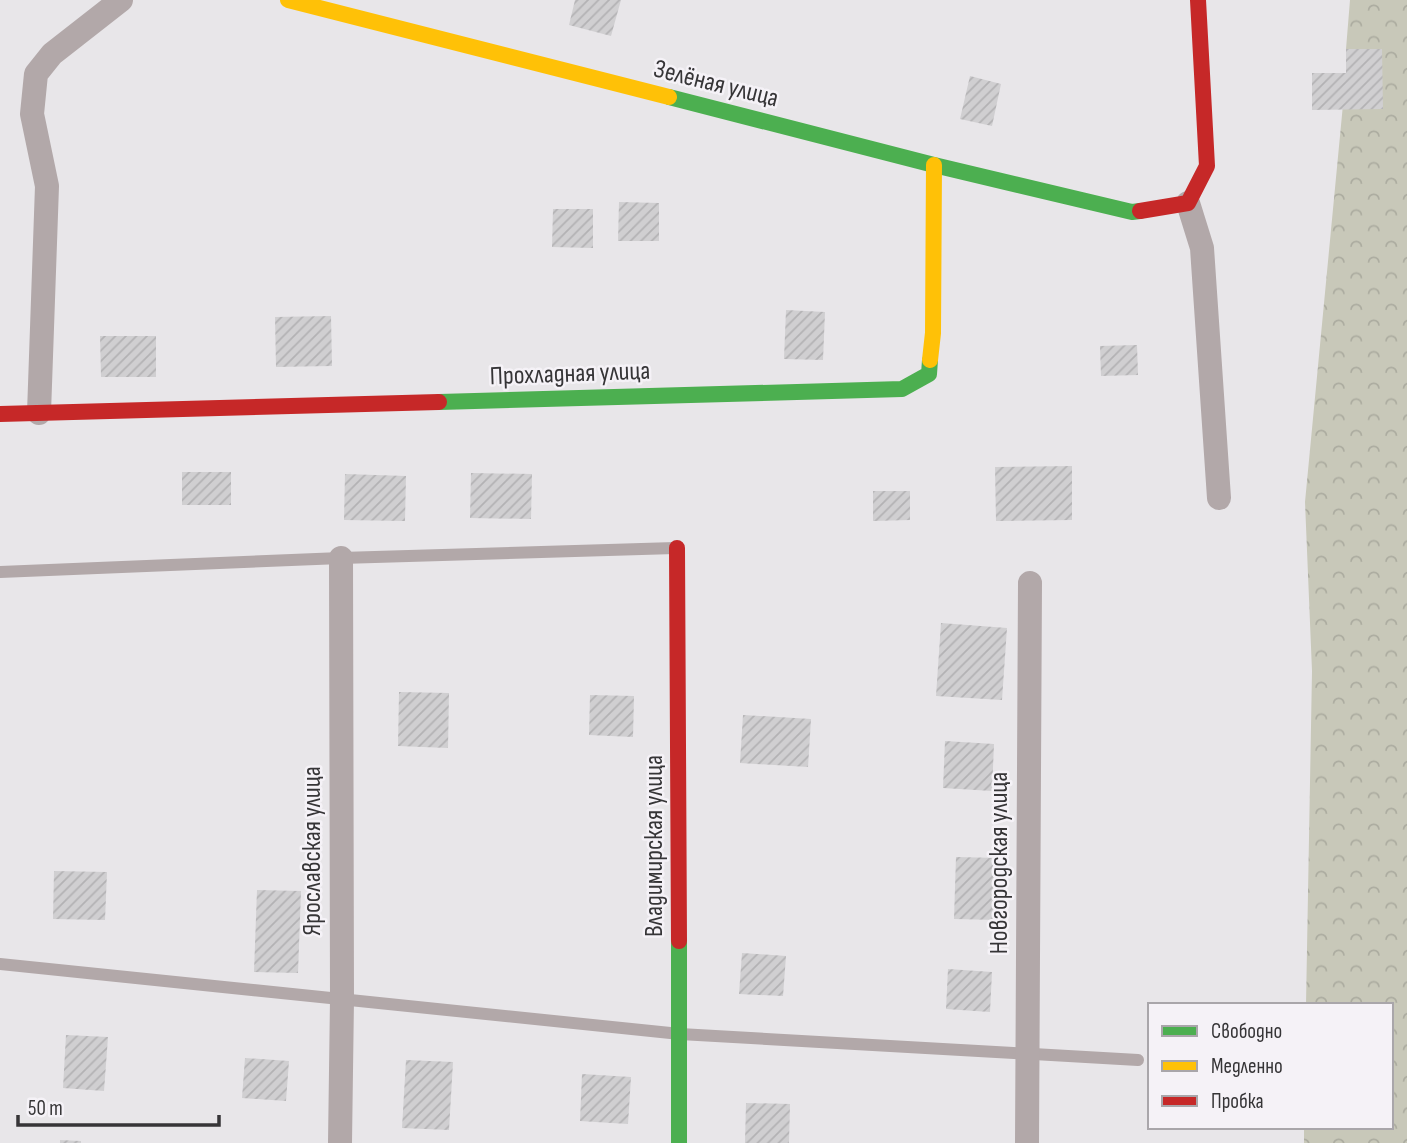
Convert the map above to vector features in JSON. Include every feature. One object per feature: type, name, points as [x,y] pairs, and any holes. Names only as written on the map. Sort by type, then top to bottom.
[{"type":"street","points":[[39,413],[47,186],[32,114],[36,74],[52,54],[121,0]]},
{"type":"street","name":"Зелёная улица","points":[[288,0],[934,165],[1132,212],[1188,203]]},
{"type":"street","points":[[1198,0],[1207,166],[1188,203],[1202,248],[1219,498]]},
{"type":"street","name":"Прохладная улица","points":[[0,414],[902,390],[929,374],[933,333],[934,165]]},
{"type":"street","name":"Владимирская улица","points":[[677,548],[679,1143]]},
{"type":"street","name":"Ярославская улица","points":[[340,1143],[341,558]]},
{"type":"street","name":"Новгородская улица","points":[[1027,1143],[1030,583]]},
{"type":"lane","points":[[0,572],[677,548]]},
{"type":"lane","points":[[0,964],[680,1034],[1139,1060]]},
{"type":"green space","points":[[1350,0],[1407,0],[1407,1143],[1304,1143],[1304,1129],[1393,1129],[1393,1003],[1306,1003],[1312,671],[1305,502],[1346,73]]},
{"type":"building","points":[[575,0],[621,0],[611,36],[569,25]]},
{"type":"building","points":[[1346,49],[1382,49],[1383,109],[1312,110],[1312,73],[1346,73]]},
{"type":"building","points":[[970,76],[1001,84],[992,126],[960,119]]},
{"type":"building","points":[[619,202],[659,203],[659,241],[618,241]]},
{"type":"building","points":[[553,209],[593,209],[593,248],[552,247]]},
{"type":"building","points":[[786,310],[825,312],[823,360],[784,359]]},
{"type":"building","points":[[331,316],[332,366],[276,367],[275,317]]},
{"type":"building","points":[[100,336],[156,336],[156,377],[101,377]]},
{"type":"building","points":[[1137,345],[1138,375],[1101,376],[1100,346]]},
{"type":"building","points":[[1072,466],[1072,520],[996,521],[995,467]]},
{"type":"building","points":[[182,472],[231,472],[231,505],[182,505]]},
{"type":"building","points":[[471,473],[532,474],[531,519],[470,518]]},
{"type":"building","points":[[345,474],[406,476],[405,521],[344,520]]},
{"type":"building","points":[[873,491],[910,491],[910,520],[873,521]]},
{"type":"building","points":[[941,623],[1007,628],[1002,700],[936,696]]},
{"type":"building","points":[[399,692],[449,693],[448,748],[398,746]]},
{"type":"building","points":[[590,695],[634,696],[633,737],[589,735]]},
{"type":"building","points":[[743,715],[811,719],[808,767],[740,763]]},
{"type":"building","points":[[945,741],[994,744],[992,791],[943,788]]},
{"type":"building","points":[[956,857],[999,858],[998,920],[954,919]]},
{"type":"building","points":[[54,871],[107,872],[105,920],[53,919]]},
{"type":"building","points":[[257,890],[301,891],[298,973],[254,972]]},
{"type":"building","points":[[742,953],[786,956],[783,996],[739,994]]},
{"type":"building","points":[[948,969],[992,972],[990,1012],[946,1009]]},
{"type":"building","points":[[66,1035],[108,1037],[104,1091],[63,1088]]},
{"type":"building","points":[[245,1058],[289,1061],[286,1101],[242,1098]]},
{"type":"building","points":[[406,1060],[453,1062],[449,1130],[402,1128]]},
{"type":"building","points":[[582,1074],[631,1077],[628,1124],[580,1121]]},
{"type":"building","points":[[746,1103],[790,1104],[789,1143],[745,1143]]},
{"type":"building","points":[[60,1140],[81,1141],[81,1143],[60,1143]]},
{"type":"traffic: fast","points":[[669,97],[934,165],[1132,212],[1140,211]]},
{"type":"traffic: fast","points":[[439,402],[902,389],[929,374],[930,360]]},
{"type":"traffic: fast","points":[[679,941],[679,1143]]},
{"type":"traffic: slow","points":[[288,0],[669,97]]},
{"type":"traffic: slow","points":[[930,360],[933,333],[934,165]]},
{"type":"traffic: jam","points":[[1140,211],[1188,203],[1207,166],[1198,0]]},
{"type":"traffic: jam","points":[[0,414],[439,402]]},
{"type":"traffic: jam","points":[[677,548],[679,941]]}]
